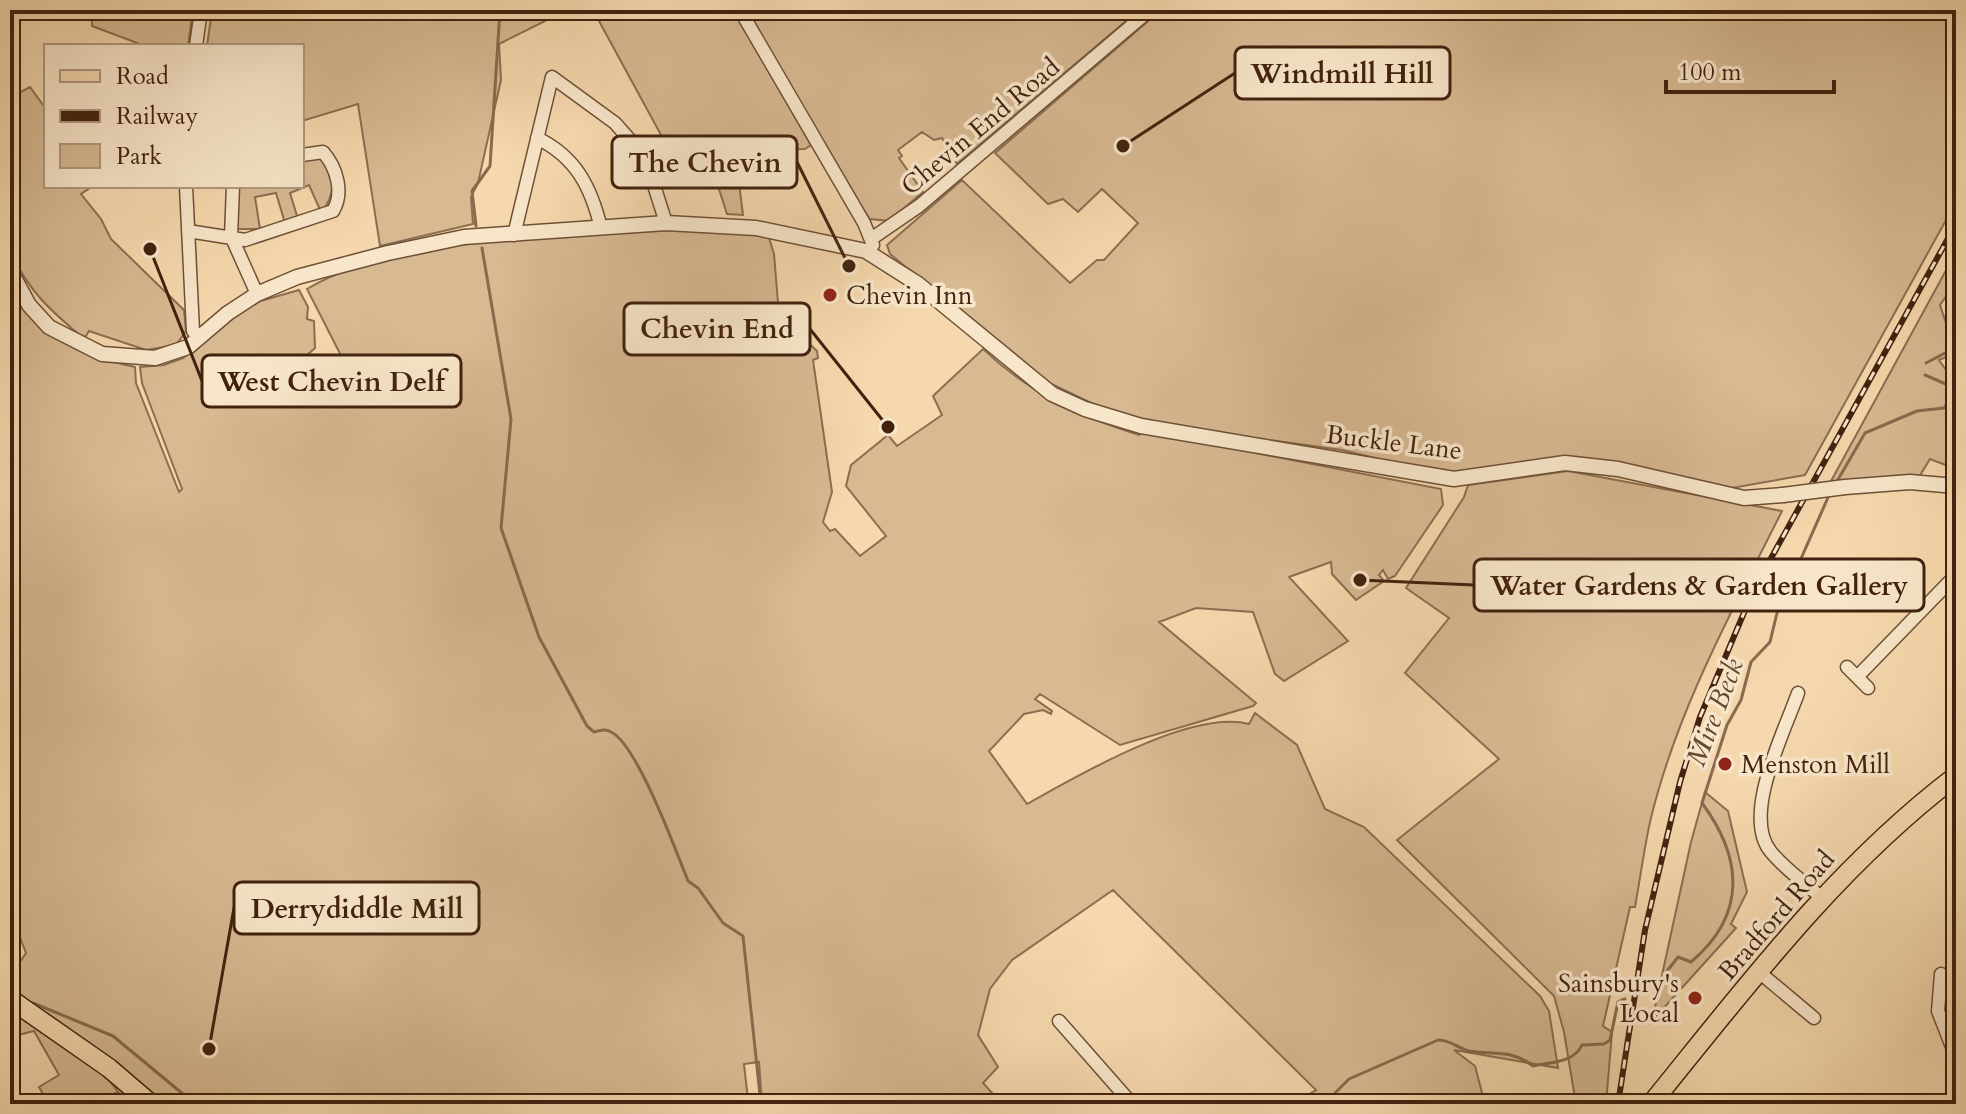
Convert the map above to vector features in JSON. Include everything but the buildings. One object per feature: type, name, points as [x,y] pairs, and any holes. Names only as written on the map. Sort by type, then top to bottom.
[{"type":"main road","name":"Bradford Road","points":[[1651,1104],[1822,898],[1887,832],[1955,779]]},
{"type":"main road","points":[[10,999],[109,1068],[151,1104]]},
{"type":"street","points":[[196,44],[201,10]]},
{"type":"street","points":[[740,10],[871,239],[876,256]]},
{"type":"street","name":"Chevin End Road","points":[[871,239],[908,216],[1150,10]]},
{"type":"street","points":[[514,235],[552,77],[615,123],[645,157],[666,223]]},
{"type":"street","points":[[537,138],[561,150],[576,167],[595,202],[601,228]]},
{"type":"street","points":[[188,231],[245,240],[333,211],[339,189],[332,162],[323,152],[304,155]]},
{"type":"street","points":[[186,188],[193,331],[199,337]]},
{"type":"street","points":[[233,188],[231,236],[257,294]]},
{"type":"street","name":"Buckle Lane","points":[[10,270],[29,305],[49,327],[102,354],[155,358],[188,347],[257,294],[297,277],[388,253],[464,237],[666,223],[756,228],[837,242],[876,256],[918,284],[1052,394],[1085,409],[1141,426],[1454,479],[1565,463],[1618,469],[1744,498],[1910,482],[1956,486]]},
{"type":"street","points":[[1857,677],[1956,575]]},
{"type":"street","points":[[1847,667],[1868,688]]},
{"type":"street","points":[[1798,693],[1758,808],[1761,833],[1770,851],[1822,898]]},
{"type":"street","points":[[1759,972],[1814,1018]]},
{"type":"street","points":[[1941,974],[1938,1011],[1956,1057]]},
{"type":"street","points":[[1059,1021],[1132,1104]]},
{"type":"green space","points":[[92,10],[193,10],[188,44],[140,44],[92,26]]},
{"type":"green space","points":[[212,10],[567,10],[499,44],[501,80],[478,183],[471,197],[473,224],[380,246],[358,104],[304,120],[304,44],[207,44]]},
{"type":"green space","points":[[593,10],[735,10],[811,145],[805,149],[735,151],[743,215],[727,214],[705,146],[673,157]]},
{"type":"green space","points":[[746,10],[1139,10],[957,164],[942,138],[934,140],[922,132],[898,150],[902,156],[899,158],[923,192],[889,221],[870,219],[866,214]]},
{"type":"green space","points":[[1161,10],[1956,10],[1956,202],[1805,475],[1726,489],[1615,462],[1456,473],[1421,469],[1342,450],[1145,423],[1108,411],[1041,379],[890,254],[887,245],[962,180],[1070,283],[1097,260],[1104,260],[1138,223],[1102,189],[1078,212],[1063,199],[1048,204],[995,153]]},
{"type":"green space","points":[[10,77],[19,93],[30,87],[44,106],[44,188],[90,188],[81,194],[101,219],[111,239],[184,310],[186,331],[176,345],[146,350],[89,331],[84,339],[33,289],[10,251]]},
{"type":"green space","points":[[316,155],[331,175],[330,198],[321,212],[309,185],[304,187],[304,158]]},
{"type":"green space","points":[[239,188],[302,188],[290,193],[298,219],[285,223],[276,193],[255,197],[260,229],[234,229]]},
{"type":"green space","points":[[676,230],[769,238],[774,254],[779,315],[817,351],[818,358],[813,360],[832,492],[823,522],[830,531],[835,529],[860,556],[886,536],[846,486],[851,465],[888,435],[897,446],[942,415],[933,396],[983,349],[1019,379],[1055,401],[1139,435],[1143,431],[1441,489],[1443,505],[1395,576],[1388,579],[1383,570],[1379,575],[1384,581],[1356,600],[1332,574],[1331,562],[1289,577],[1348,641],[1284,681],[1275,674],[1253,612],[1196,608],[1159,622],[1256,703],[1253,706],[1120,745],[1040,694],[1035,699],[1052,711],[1051,714],[1043,710],[1024,714],[989,751],[1027,804],[1104,762],[1166,735],[1225,722],[1249,724],[1255,713],[1297,745],[1325,809],[1364,827],[1540,996],[1549,1011],[1558,1068],[1454,1050],[1475,1066],[1485,1104],[1293,1104],[1316,1090],[1113,890],[1012,960],[990,989],[978,1035],[998,1067],[983,1083],[1002,1104],[762,1104],[759,1062],[744,1064],[748,1100],[721,1104],[160,1104],[10,986],[10,976],[26,953],[10,912],[10,284],[37,319],[62,341],[93,356],[135,367],[136,383],[179,492],[182,489],[142,383],[140,367],[164,365],[183,358],[250,304],[299,290],[308,307],[307,319],[314,321],[315,348],[306,356],[321,387],[328,385],[331,393],[356,385],[307,289],[344,271],[435,248],[536,238]]},
{"type":"green space","points":[[1956,252],[1956,305],[1950,291],[1940,305],[1956,353],[1939,360],[1946,370],[1956,368],[1956,469],[1930,459],[1919,477],[1830,483]]},
{"type":"green space","points":[[1568,471],[1782,511],[1707,663],[1661,781],[1650,822],[1635,907],[1630,907],[1603,1026],[1612,1032],[1606,1104],[1576,1104],[1564,1032],[1554,996],[1397,840],[1499,759],[1405,673],[1449,618],[1406,588],[1464,497],[1468,485]]},
{"type":"green space","points":[[1705,792],[1728,811],[1747,892],[1731,924],[1736,928],[1652,1021],[1691,842]]},
{"type":"green space","points":[[10,1003],[102,1070],[118,1092],[101,1100],[102,1104],[49,1104],[39,1087],[59,1075],[34,1031],[10,1037]]},
{"type":"green space","points":[[118,1092],[135,1104],[122,1104]]},
{"type":"waterway","points":[[476,226],[472,191],[490,166],[500,10]]},
{"type":"waterway","points":[[482,248],[511,419],[501,528],[539,637],[587,726],[594,732],[609,731],[621,741],[644,777],[688,881],[698,888],[723,923],[743,936],[761,1104]]},
{"type":"waterway","name":"Mire Beck","points":[[1926,363],[1947,352],[1954,329],[1947,314],[1956,288]]},
{"type":"waterway","name":"Mire Beck","points":[[1836,483],[1865,433],[1917,411],[1944,408],[1950,399],[1948,385],[1925,375]]},
{"type":"waterway","name":"Mire Beck","points":[[1664,975],[1678,957],[1691,962],[1709,944],[1730,905],[1733,885],[1731,864],[1725,844],[1702,803],[1727,725],[1741,700],[1751,662],[1770,642],[1777,613],[1830,493]]},
{"type":"waterway","name":"Mire Beck","points":[[1336,1104],[1335,1093],[1349,1079],[1438,1040],[1469,1051],[1518,1057],[1533,1066],[1567,1058],[1582,1045],[1604,1044],[1610,1040],[1618,1002],[1625,999]]},
{"type":"waterway","points":[[33,1003],[113,1036],[195,1104]]},
{"type":"waterway","points":[[10,1025],[22,1014]]},
{"type":"waterway","points":[[227,1104],[247,1104]]},
{"type":"railway","points":[[1618,1104],[1645,930],[1680,782],[1700,717],[1754,589],[1956,224]]},
{"type":"place","name":"Windmill Hill","points":[[1123,146]]},
{"type":"place","name":"West Chevin Delf","points":[[150,249]]},
{"type":"place","name":"The Chevin","points":[[849,266]]},
{"type":"place","name":"Chevin Inn","points":[[830,295]]},
{"type":"place","name":"Chevin End","points":[[888,427]]},
{"type":"place","name":"Water Gardens & Garden Gallery","points":[[1360,580]]},
{"type":"place","name":"Menston Mill","points":[[1725,764]]},
{"type":"place","name":"Sainsbury's Local","points":[[1695,998]]},
{"type":"place","name":"Derrydiddle Mill","points":[[209,1049]]}]
